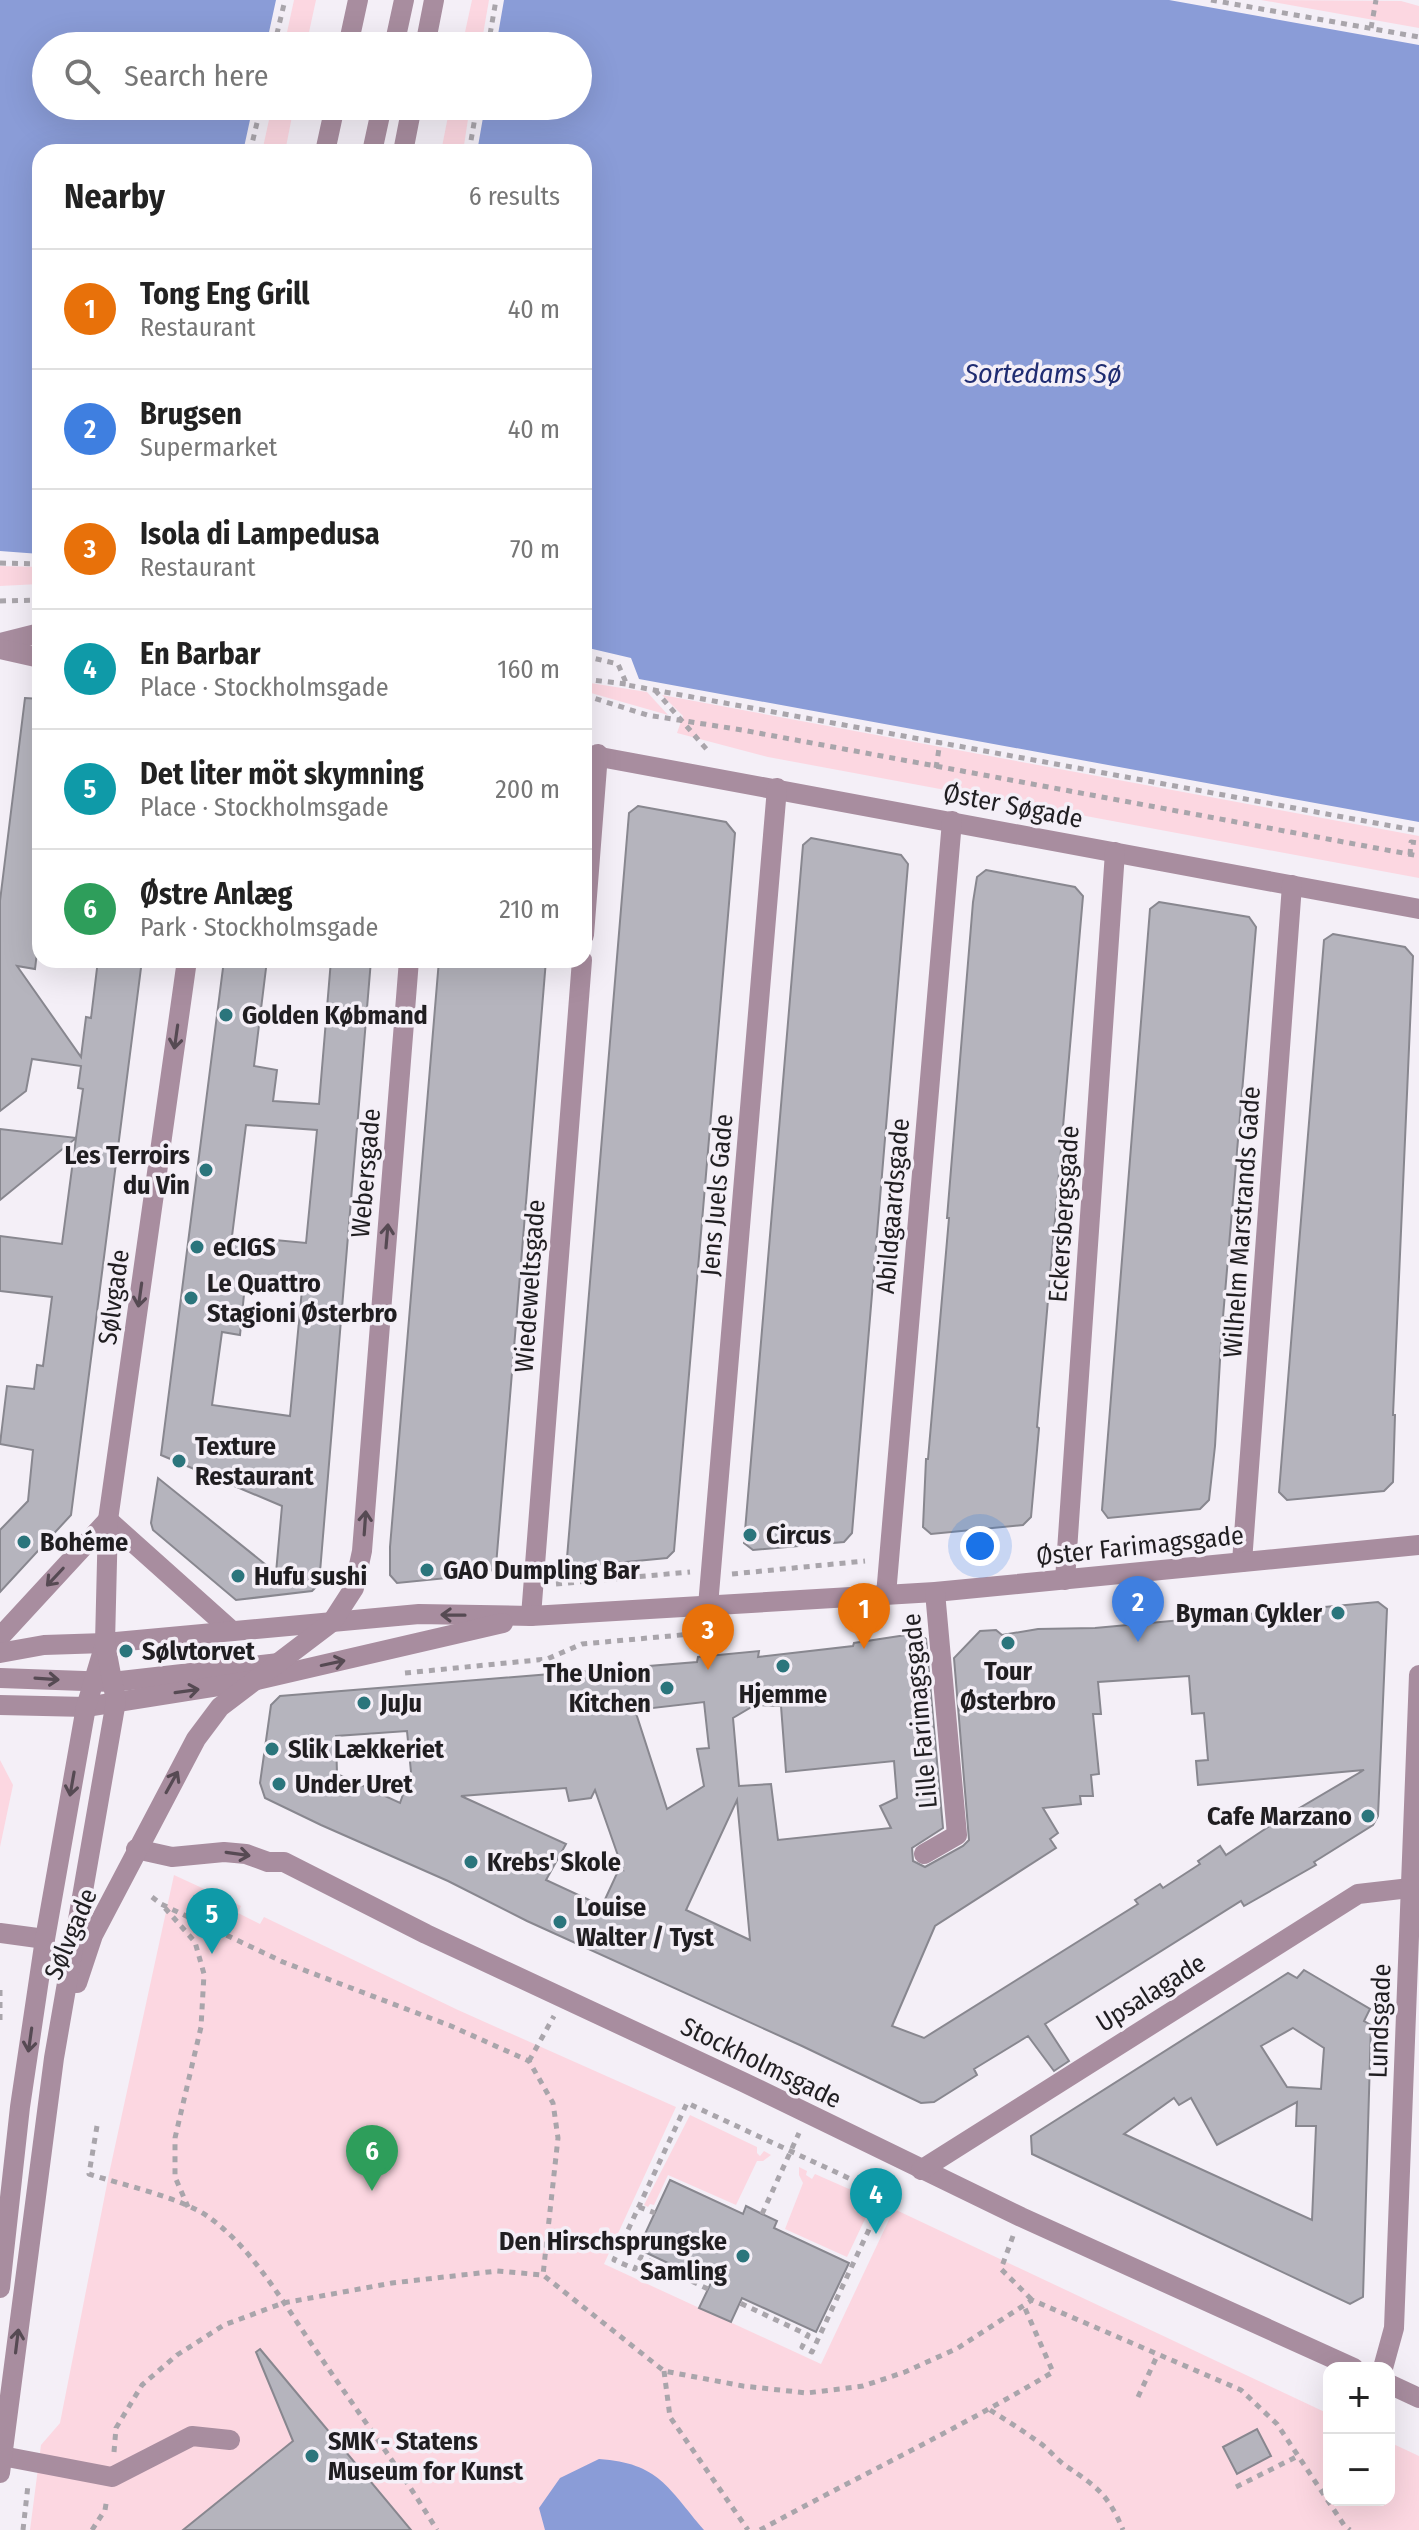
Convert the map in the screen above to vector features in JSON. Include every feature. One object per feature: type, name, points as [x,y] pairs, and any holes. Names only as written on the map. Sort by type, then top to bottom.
[{"type":"street","points":[[351,32],[358,0]]},
{"type":"street","points":[[397,32],[404,0]]},
{"type":"street","points":[[428,32],[434,0]]},
{"type":"street","points":[[327,144],[332,120]]},
{"type":"street","points":[[374,144],[379,120]]},
{"type":"street","points":[[405,144],[409,120]]},
{"type":"street","points":[[0,646],[32,636]]},
{"type":"street","points":[[0,646],[32,643]]},
{"type":"street","points":[[0,646],[32,656]]},
{"type":"street","name":"Øster Søgade","points":[[592,753],[1419,909]]},
{"type":"street","name":"Jens Juels Gade","points":[[708,1606],[777,788]]},
{"type":"street","name":"Abildgaardsgade","points":[[886,1595],[952,821]]},
{"type":"street","name":"Eckersbergsgade","points":[[1065,1580],[1115,852]]},
{"type":"street","name":"Wilhelm Marstrands Gade","points":[[1242,1562],[1292,885]]},
{"type":"street","name":"Sølvgade","points":[[1,2465],[54,2058],[107,1689],[108,1520],[186,968]]},
{"type":"street","name":"Webersgade","points":[[332,1622],[354,1588],[362,1551],[408,968]]},
{"type":"street","name":"Wiedeweltsgade","points":[[531,1616],[581,968]]},
{"type":"street","points":[[0,1637],[108,1520],[232,1631]]},
{"type":"street","name":"Øster Farimagsgade","points":[[0,1653],[44,1645],[105,1643],[419,1614],[531,1616],[935,1592],[1419,1545]]},
{"type":"street","name":"Lille Farimagsgade","points":[[924,1854],[957,1835],[935,1592]]},
{"type":"street","name":"Øster Farimagsgade","points":[[107,1689],[257,1680],[531,1616]]},
{"type":"street","name":"Sølvgade","points":[[54,2058],[93,1935],[196,1739],[220,1707],[332,1622]]},
{"type":"street","points":[[0,1678],[107,1689],[280,1663]]},
{"type":"street","name":"Lundsgade","points":[[1385,2362],[1394,2328],[1415,1887],[1419,1675]]},
{"type":"street","name":"Sølvgade","points":[[0,2288],[20,2107],[45,1939],[86,1707],[107,1689]]},
{"type":"street","points":[[0,1705],[86,1707]]},
{"type":"street","name":"Stockholmsgade","points":[[136,1849],[172,1857],[224,1852],[246,1854],[268,1862],[284,1862],[426,1934],[921,2170],[1341,2362]]},
{"type":"street","name":"Upsalagade","points":[[921,2170],[1358,1894],[1415,1887]]},
{"type":"street","points":[[0,1933],[45,1939]]},
{"type":"street","points":[[1395,2387],[1419,2398]]},
{"type":"street","points":[[1,2465],[31,2463],[112,2477],[192,2436],[230,2440]]},
{"type":"path","points":[[277,32],[285,0]]},
{"type":"path","points":[[490,32],[496,0]]},
{"type":"path","points":[[1211,0],[1419,37]]},
{"type":"path","points":[[1371,28],[1376,0]]},
{"type":"path","points":[[252,144],[258,120]]},
{"type":"path","points":[[470,144],[475,120]]},
{"type":"path","points":[[0,563],[32,564]]},
{"type":"path","points":[[0,601],[32,600]]},
{"type":"path","points":[[592,658],[618,664],[627,685]]},
{"type":"path","points":[[592,680],[1419,831]]},
{"type":"path","points":[[654,689],[733,780]]},
{"type":"path","points":[[592,698],[647,715],[1419,856]]},
{"type":"path","points":[[936,768],[940,742]]},
{"type":"path","points":[[1410,855],[1411,842],[1419,843]]},
{"type":"path","points":[[533,1586],[684,1572],[733,1574],[889,1558]]},
{"type":"path","points":[[393,1674],[547,1659],[582,1644],[707,1633]]},
{"type":"path","points":[[152,1897],[195,1942],[204,1974],[201,2027],[175,2138],[175,2177],[188,2208]]},
{"type":"path","points":[[161,1904],[283,1962],[451,2026],[529,2061],[553,2103],[558,2138],[543,2275]]},
{"type":"path","points":[[0,1990],[0,2022]]},
{"type":"path","points":[[529,2061],[563,1997]]},
{"type":"path","points":[[708,2289],[641,2257],[635,2269],[614,2260],[687,2103],[885,2195],[812,2352],[802,2347],[808,2335],[740,2303]]},
{"type":"path","points":[[762,2214],[808,2114]]},
{"type":"path","points":[[97,2126],[89,2174],[207,2216],[235,2238],[283,2303],[437,2530]]},
{"type":"path","points":[[639,2207],[655,2213]]},
{"type":"path","points":[[1021,2217],[1001,2269],[1032,2300],[1241,2390],[1277,2424],[1350,2530]]},
{"type":"path","points":[[92,2530],[105,2510],[112,2477],[116,2428],[142,2385],[177,2355],[224,2325],[283,2303],[392,2283],[497,2271],[543,2275],[664,2371],[743,2386],[807,2393],[863,2386],[905,2372],[958,2348],[1032,2300]]},
{"type":"path","points":[[760,2530],[990,2410],[1053,2372],[1024,2306]]},
{"type":"path","points":[[1138,2397],[1158,2354]]},
{"type":"path","points":[[664,2371],[670,2417],[748,2530]]},
{"type":"path","points":[[990,2410],[1040,2443],[1101,2491],[1114,2509],[1123,2530]]},
{"type":"path","points":[[1236,2487],[1298,2456]]},
{"type":"path","points":[[23,2530],[31,2463]]},
{"type":"shaded area","points":[[294,0],[316,0],[309,32],[287,32]]},
{"type":"shaded area","points":[[472,0],[489,0],[483,32],[465,32]]},
{"type":"shaded area","points":[[1261,0],[1401,1],[1419,6],[1419,28]]},
{"type":"shaded area","points":[[269,120],[291,120],[287,144],[264,144]]},
{"type":"shaded area","points":[[447,120],[468,120],[464,144],[443,144]]},
{"type":"shaded area","points":[[0,566],[32,567],[32,584],[0,586]]},
{"type":"shaded area","points":[[592,683],[647,692],[668,715],[592,693]]},
{"type":"shaded area","points":[[662,695],[1419,836],[1419,878],[768,757],[677,733],[683,716]]},
{"type":"shaded area","points":[[0,1760],[13,1785],[0,1847]]},
{"type":"shaded area","points":[[174,1875],[241,1906],[238,1913],[260,1924],[264,1917],[458,2010],[676,2107],[604,2264],[821,2364],[894,2209],[1323,2411],[1323,2506],[1395,2506],[1395,2445],[1419,2456],[1419,2530],[30,2530],[41,2445],[60,2423],[109,2174]]},
{"type":"shaded area","points":[[690,2115],[757,2147],[760,2156],[764,2151],[771,2155],[757,2161],[736,2205],[668,2175],[654,2205],[648,2207],[644,2205]]},
{"type":"shaded area","points":[[799,2167],[807,2171],[806,2175],[812,2179],[815,2174],[874,2200],[847,2257],[785,2229],[803,2183]]},
{"type":"water","points":[[0,0],[276,0],[269,32],[32,32],[32,120],[250,120],[245,144],[32,144],[32,553],[0,551]]},
{"type":"water","name":"Sortedams Sø","points":[[504,0],[1169,0],[1419,45],[1419,822],[639,679],[631,658],[592,649],[592,144],[478,144],[483,120],[592,120],[592,32],[498,32]]},
{"type":"water","points":[[599,2459],[619,2461],[649,2472],[671,2490],[704,2530],[545,2530],[539,2508],[560,2478]]},
{"type":"building","points":[[25,698],[32,698],[32,968],[35,969],[17,966],[81,1057],[86,1017],[91,1018],[97,968],[141,968],[71,1515],[0,1592],[0,1530],[28,1501],[33,1450],[0,1444],[7,1386],[34,1389],[37,1365],[43,1366],[52,1297],[0,1291],[0,1236],[62,1244],[83,1089],[78,1088],[81,1066],[32,1059],[26,1091],[0,1111],[0,901]]},
{"type":"building","points":[[638,806],[726,822],[735,833],[674,1551],[667,1558],[574,1567],[567,1558],[629,813]]},
{"type":"building","points":[[811,838],[901,855],[908,864],[852,1533],[844,1542],[753,1550],[744,1543],[803,845]]},
{"type":"building","points":[[986,870],[1075,887],[1083,896],[1039,1428],[1031,1517],[1023,1525],[931,1534],[923,1527],[926,1459],[949,1218],[973,902],[977,877]]},
{"type":"building","points":[[1159,902],[1249,917],[1256,927],[1223,1317],[1226,1317],[1224,1343],[1221,1343],[1209,1500],[1200,1509],[1108,1518],[1102,1510],[1150,909]]},
{"type":"building","points":[[1333,934],[1405,947],[1413,956],[1393,1415],[1393,1482],[1384,1491],[1287,1500],[1279,1492],[1295,1293],[1324,940]]},
{"type":"building","points":[[223,968],[266,968],[254,1066],[277,1070],[273,1101],[319,1104],[330,968],[370,968],[319,1584],[312,1591],[236,1600],[153,1530],[151,1523],[158,1478],[276,1573],[282,1506],[161,1455]],"holes":[[[246,1125],[317,1130],[306,1243],[232,1236]],[[246,1274],[303,1279],[290,1416],[212,1405],[222,1332],[240,1335]]]},
{"type":"building","points":[[438,968],[545,968],[496,1566],[487,1574],[397,1583],[390,1575]]},
{"type":"building","points":[[0,1129],[76,1138],[0,1200]]},
{"type":"building","points":[[1378,1602],[1387,1609],[1378,1816],[1373,1825],[1314,1862],[1316,1865],[1244,1906],[1241,1901],[1045,2024],[1069,2061],[1054,2071],[1028,2036],[974,2069],[977,2075],[934,2102],[921,2103],[527,1921],[448,1881],[321,1825],[265,1798],[260,1783],[271,1705],[280,1696],[697,1662],[698,1657],[759,1651],[758,1657],[853,1646],[854,1643],[919,1633],[926,1639],[943,1828],[912,1848],[913,1861],[925,1867],[969,1840],[954,1658],[980,1631],[996,1630],[1002,1635],[1038,1629],[1095,1628]],"holes":[[[1189,1676],[1192,1714],[1204,1713],[1208,1760],[1196,1761],[1198,1785],[1364,1770],[1226,1855],[1220,1846],[1198,1861],[1200,1864],[1163,1888],[1160,1884],[1135,1900],[1138,1904],[924,2038],[892,2026],[935,1926],[1056,1848],[1050,1839],[1058,1833],[1043,1808],[1081,1804],[1080,1796],[1093,1796],[1091,1775],[1099,1774],[1093,1714],[1101,1714],[1098,1682]],[[704,1702],[709,1748],[697,1749],[704,1786],[667,1809],[635,1710]],[[755,1705],[781,1706],[786,1772],[894,1761],[897,1798],[880,1806],[891,1828],[778,1840],[771,1784],[739,1786],[733,1718]],[[407,1731],[411,1772],[400,1803],[337,1774],[336,1736]],[[566,1788],[569,1801],[591,1798],[595,1790],[623,1870],[619,1869],[602,1906],[546,1880],[566,1844],[461,1796]],[[737,1800],[750,1940],[686,1910]]]},
{"type":"building","points":[[1304,1970],[1370,2009],[1364,2021],[1371,2025],[1363,2297],[1350,2304],[1032,2154],[1031,2136],[1288,1973],[1297,1978]],"holes":[[[1293,2028],[1324,2048],[1321,2089],[1287,2087],[1261,2046]],[[1174,2098],[1179,2105],[1191,2098],[1217,2145],[1297,2102],[1296,2126],[1316,2126],[1312,2220],[1124,2134]]]},
{"type":"building","name":"Den Hirschsprungske Samling","points":[[670,2180],[743,2214],[746,2206],[777,2221],[774,2228],[849,2263],[816,2332],[742,2298],[731,2322],[699,2308],[711,2283],[638,2249]]},
{"type":"building","name":"SMK - Statens Museum for Kunst","points":[[260,2349],[411,2530],[183,2530],[293,2441],[256,2352]]},
{"type":"building","points":[[1257,2429],[1271,2456],[1237,2474],[1223,2447]]},
{"type":"place","name":"Golden Købmand","points":[[226,1015]]},
{"type":"place","name":"Les Terroirs du Vin","points":[[206,1170]]},
{"type":"place","name":"eCIGS","points":[[197,1247]]},
{"type":"place","name":"Le Quattro Stagioni Østerbro","points":[[191,1298]]},
{"type":"place","name":"Texture Restaurant","points":[[179,1461]]},
{"type":"place","name":"Circus","points":[[750,1535]]},
{"type":"place","name":"Bohéme","points":[[24,1542]]},
{"type":"place","name":"GAO Dumpling Bar","points":[[427,1570]]},
{"type":"place","name":"Hufu sushi","points":[[238,1576]]},
{"type":"place","name":"Byman Cykler","points":[[1338,1613]]},
{"type":"place","name":"Brugsen","points":[[1138,1642]]},
{"type":"place","name":"Tour Østerbro","points":[[1008,1643]]},
{"type":"place","name":"Tong Eng Grill","points":[[864,1649]]},
{"type":"place","name":"Sølvtorvet","points":[[126,1651]]},
{"type":"place","name":"Hjemme","points":[[783,1666]]},
{"type":"place","name":"Isola di Lampedusa","points":[[708,1670]]},
{"type":"place","name":"The Union Kitchen","points":[[667,1688]]},
{"type":"place","name":"JuJu","points":[[364,1703]]},
{"type":"place","name":"Slik Lækkeriet","points":[[272,1749]]},
{"type":"place","name":"Under Uret","points":[[279,1784]]},
{"type":"place","name":"Cafe Marzano","points":[[1368,1816]]},
{"type":"place","name":"Krebs' Skole","points":[[471,1862]]},
{"type":"place","name":"Louise Walter / Tyst","points":[[560,1922]]},
{"type":"place","name":"Det liter möt skymning","points":[[212,1954]]},
{"type":"place","name":"Østre Anlæg","points":[[372,2191]]},
{"type":"place","name":"En Barbar","points":[[876,2234]]},
{"type":"place","name":"Den Hirschsprungske Samling","points":[[743,2256]]},
{"type":"place","name":"SMK - Statens Museum for Kunst","points":[[312,2456]]}]
